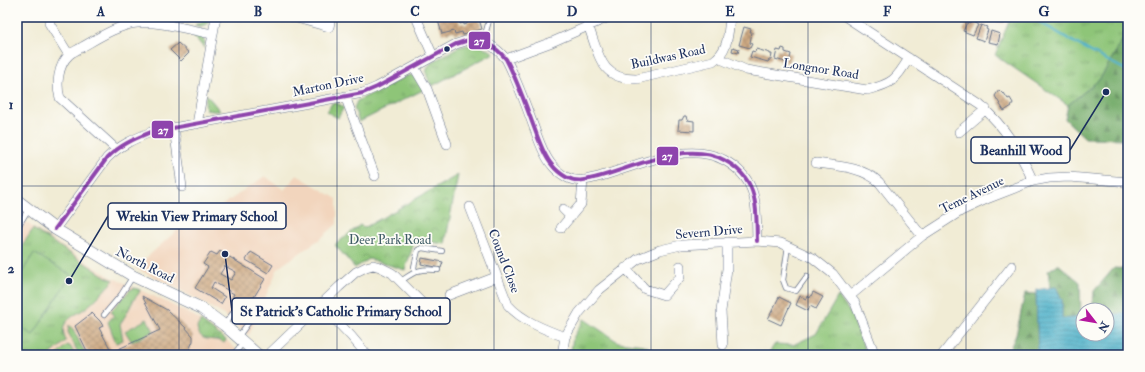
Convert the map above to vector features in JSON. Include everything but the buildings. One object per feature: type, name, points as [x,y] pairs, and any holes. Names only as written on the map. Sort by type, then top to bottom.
[{"type":"street","points":[[51,17],[49,23],[69,55]]},
{"type":"street","points":[[197,124],[216,17]]},
{"type":"street","points":[[293,17],[329,26],[331,17]]},
{"type":"street","points":[[416,17],[433,56]]},
{"type":"street","points":[[506,59],[552,42],[609,17]]},
{"type":"street","name":"Buildwas Road","points":[[588,26],[601,62],[607,70],[625,79],[637,79],[713,61],[720,56],[727,43],[730,17]]},
{"type":"street","points":[[846,17],[996,118],[1014,143],[1033,181]]},
{"type":"street","points":[[116,149],[60,98],[58,90],[59,75],[63,62],[69,55],[111,31],[137,20],[212,34]]},
{"type":"street","name":"Marton Drive","points":[[55,230],[107,158],[116,149],[133,139],[151,132],[363,93],[456,44],[470,40],[483,42]]},
{"type":"street","points":[[483,42],[495,48],[506,59],[540,145],[551,165],[565,176],[574,181],[583,180],[612,173],[665,156],[688,152],[706,154],[720,158],[733,164],[745,175],[751,188],[757,208],[757,241]]},
{"type":"street","name":"Longnor Road","points":[[720,56],[723,60],[746,70],[867,90],[885,86],[899,75],[909,58]]},
{"type":"street","points":[[414,67],[427,89],[447,144]]},
{"type":"street","points":[[345,96],[375,176]]},
{"type":"street","points":[[959,132],[986,110]]},
{"type":"street","points":[[174,128],[182,187]]},
{"type":"street","points":[[816,163],[849,168],[872,176],[879,182],[922,236]]},
{"type":"street","name":"Teme Avenue","points":[[850,296],[922,236],[961,211],[989,198],[1033,181],[1049,178],[1069,177],[1128,182]]},
{"type":"street","points":[[561,228],[581,204],[583,180]]},
{"type":"street","name":"North Road","points":[[17,200],[55,230],[133,276],[201,308],[224,324],[258,355]]},
{"type":"street","name":"Cound Close","points":[[470,207],[508,305],[513,311],[543,329],[566,337]]},
{"type":"street","points":[[563,209],[571,217]]},
{"type":"street","name":"Severn Drive","points":[[562,355],[566,337],[579,313],[599,290],[638,259],[660,250],[681,245],[757,241],[788,246],[813,258],[833,274],[855,303],[875,355]]},
{"type":"street","points":[[723,345],[721,311],[727,269],[726,242]]},
{"type":"street","points":[[268,355],[356,272],[366,266],[373,265],[392,273],[430,312]]},
{"type":"street","points":[[664,295],[680,277],[680,266]]},
{"type":"street","points":[[942,355],[1012,266]]},
{"type":"street","points":[[625,268],[645,289],[664,295]]},
{"type":"street","points":[[449,295],[496,277]]},
{"type":"street","points":[[664,295],[666,305]]},
{"type":"street","points":[[321,305],[367,355]]},
{"type":"lane","points":[[483,42],[490,17]]},
{"type":"lane","points":[[17,228],[28,210]]},
{"type":"lane","points":[[788,246],[783,280],[786,288],[796,291],[807,276]]},
{"type":"lane","points":[[415,272],[414,267],[418,250],[422,248],[442,251]]},
{"type":"lane","points":[[401,281],[415,272],[425,268],[438,270]]},
{"type":"lane","points":[[104,315],[121,295],[133,276]]},
{"type":"lane","points":[[224,324],[233,313]]},
{"type":"lane","points":[[233,355],[249,322]]},
{"type":"shaded area","points":[[297,175],[337,199],[337,224],[320,239],[278,268],[249,335],[222,314],[204,303],[135,268],[182,226],[186,230],[265,176],[284,190]]},
{"type":"shaded area","points":[[17,214],[31,226],[107,275],[194,316],[219,333],[240,353],[238,355],[17,355]]},
{"type":"green space","points":[[210,17],[208,23],[200,26],[195,25]]},
{"type":"green space","points":[[1011,17],[1128,17],[1128,24],[1122,41],[1100,79],[1068,105],[995,55]]},
{"type":"green space","points":[[1128,24],[1128,139],[1085,138],[1065,119],[1068,105],[1100,79],[1122,41]]},
{"type":"green space","points":[[192,34],[202,37],[205,42],[204,48]]},
{"type":"green space","points":[[476,45],[488,49],[494,53],[432,86],[426,72],[431,63],[458,47]]},
{"type":"green space","points":[[409,75],[416,76],[425,89],[359,122],[354,108],[357,101]]},
{"type":"green space","points":[[206,94],[220,111],[207,110],[205,106]]},
{"type":"green space","points":[[332,103],[337,103],[344,107],[338,118],[327,112]]},
{"type":"green space","name":"Deer Park Road","points":[[458,175],[445,244],[415,240],[405,270],[369,259],[355,268],[335,245],[360,225],[364,228]]},
{"type":"green space","points":[[33,229],[106,277],[114,280],[91,304],[68,320],[64,328],[66,341],[50,355],[17,355],[17,254]]},
{"type":"green space","points":[[34,253],[71,275],[33,335],[17,325],[17,281]]},
{"type":"green space","points":[[1058,264],[1080,282],[1081,302],[1075,302],[1075,318],[1062,319],[1062,300],[1056,287],[1050,288],[1048,271]]},
{"type":"green space","points":[[1114,268],[1128,269],[1128,313],[1115,314],[1115,302],[1093,302],[1094,291]]},
{"type":"green space","points":[[134,288],[140,290],[120,324],[123,340],[116,343],[108,322],[114,315],[111,311],[130,290]]},
{"type":"green space","points":[[1025,293],[1036,294],[1038,355],[1007,355],[1016,335]]},
{"type":"green space","points":[[838,296],[851,314],[867,355],[767,355],[775,344],[793,345],[816,334]]},
{"type":"green space","points":[[147,319],[154,331],[132,342],[125,331]]},
{"type":"green space","points":[[584,319],[618,342],[644,345],[662,355],[593,355],[582,351],[571,351],[573,338]]},
{"type":"green space","points":[[201,321],[226,340],[224,343],[201,336],[197,327]]},
{"type":"green space","points":[[69,325],[73,329],[86,355],[79,355],[68,332]]},
{"type":"green space","points":[[67,345],[70,346],[74,353],[70,355],[57,355]]},
{"type":"water","points":[[1056,287],[1062,300],[1062,319],[1075,318],[1075,342],[1115,342],[1115,314],[1128,313],[1128,355],[1038,355],[1036,290]]},
{"type":"waterway","points":[[1031,17],[1091,52],[1128,71]]},
{"type":"transit line","name":"27","points":[[55,229],[107,158],[122,146],[139,137],[151,132],[363,93],[377,87],[456,44],[469,40],[475,40],[490,45],[499,51],[506,59],[518,85],[544,153],[556,170],[570,179],[586,180],[661,157],[678,154],[694,153],[709,155],[724,160],[744,176],[750,185],[755,205],[757,241]]},
{"type":"place","name":"Beanhill Wood","points":[[1106,92]]},
{"type":"place","name":"St Patrick's Catholic Primary School","points":[[225,254]]},
{"type":"place","name":"Wrekin View Primary School","points":[[69,281]]}]
